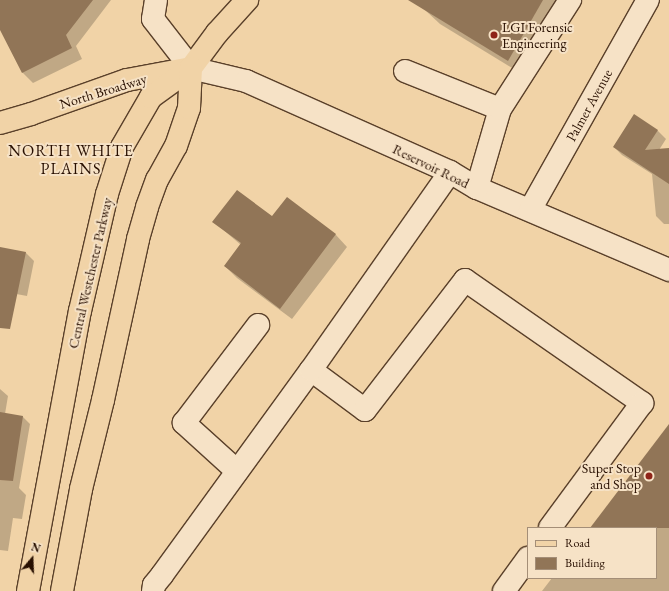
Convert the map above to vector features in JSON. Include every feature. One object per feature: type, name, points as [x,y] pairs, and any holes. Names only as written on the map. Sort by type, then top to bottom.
[{"type":"main road","points":[[62,591],[81,489],[103,400],[138,239],[157,180],[176,146],[187,114],[191,68],[216,33],[248,0]]},
{"type":"main road","name":"North Broadway","points":[[0,123],[31,114],[127,80],[191,68]]},
{"type":"main road","name":"Central Westchester Parkway","points":[[28,591],[80,311],[107,194],[122,147],[151,97],[191,68]]},
{"type":"street","points":[[156,0],[153,19],[191,68]]},
{"type":"street","points":[[476,188],[500,108],[570,0]]},
{"type":"street","name":"Palmer Avenue","points":[[530,210],[641,2]]},
{"type":"street","name":"Reservoir Road","points":[[191,68],[246,81],[450,172],[476,188],[669,270]]},
{"type":"street","points":[[405,71],[500,108]]},
{"type":"street","points":[[153,591],[154,585],[311,370],[450,172]]},
{"type":"street","points":[[311,370],[365,410],[465,280],[642,403],[551,527]]},
{"type":"street","points":[[237,471],[184,423],[258,324]]},
{"type":"street","points":[[504,591],[527,559]]},
{"type":"building","points":[[0,0],[93,0],[66,35],[72,48],[22,73],[0,30]]},
{"type":"building","name":"LGI Forensic Engineering","points":[[408,0],[543,0],[508,61]]},
{"type":"building","points":[[634,114],[658,130],[645,150],[669,148],[669,184],[613,147]]},
{"type":"building","points":[[237,190],[272,216],[287,197],[336,234],[280,309],[224,266],[241,243],[212,222]]},
{"type":"building","points":[[0,247],[26,252],[10,329],[0,328]]},
{"type":"building","points":[[0,412],[23,416],[13,481],[0,480]]},
{"type":"building","name":"Super Stop and Shop","points":[[669,424],[669,528],[591,527]]},
{"type":"place","name":"LGI Forensic Engineering","points":[[494,35]]},
{"type":"place","name":"Super Stop and Shop","points":[[649,476]]},
{"type":"district","name":"NORTH WHITE PLAINS","points":[[71,160]]}]
